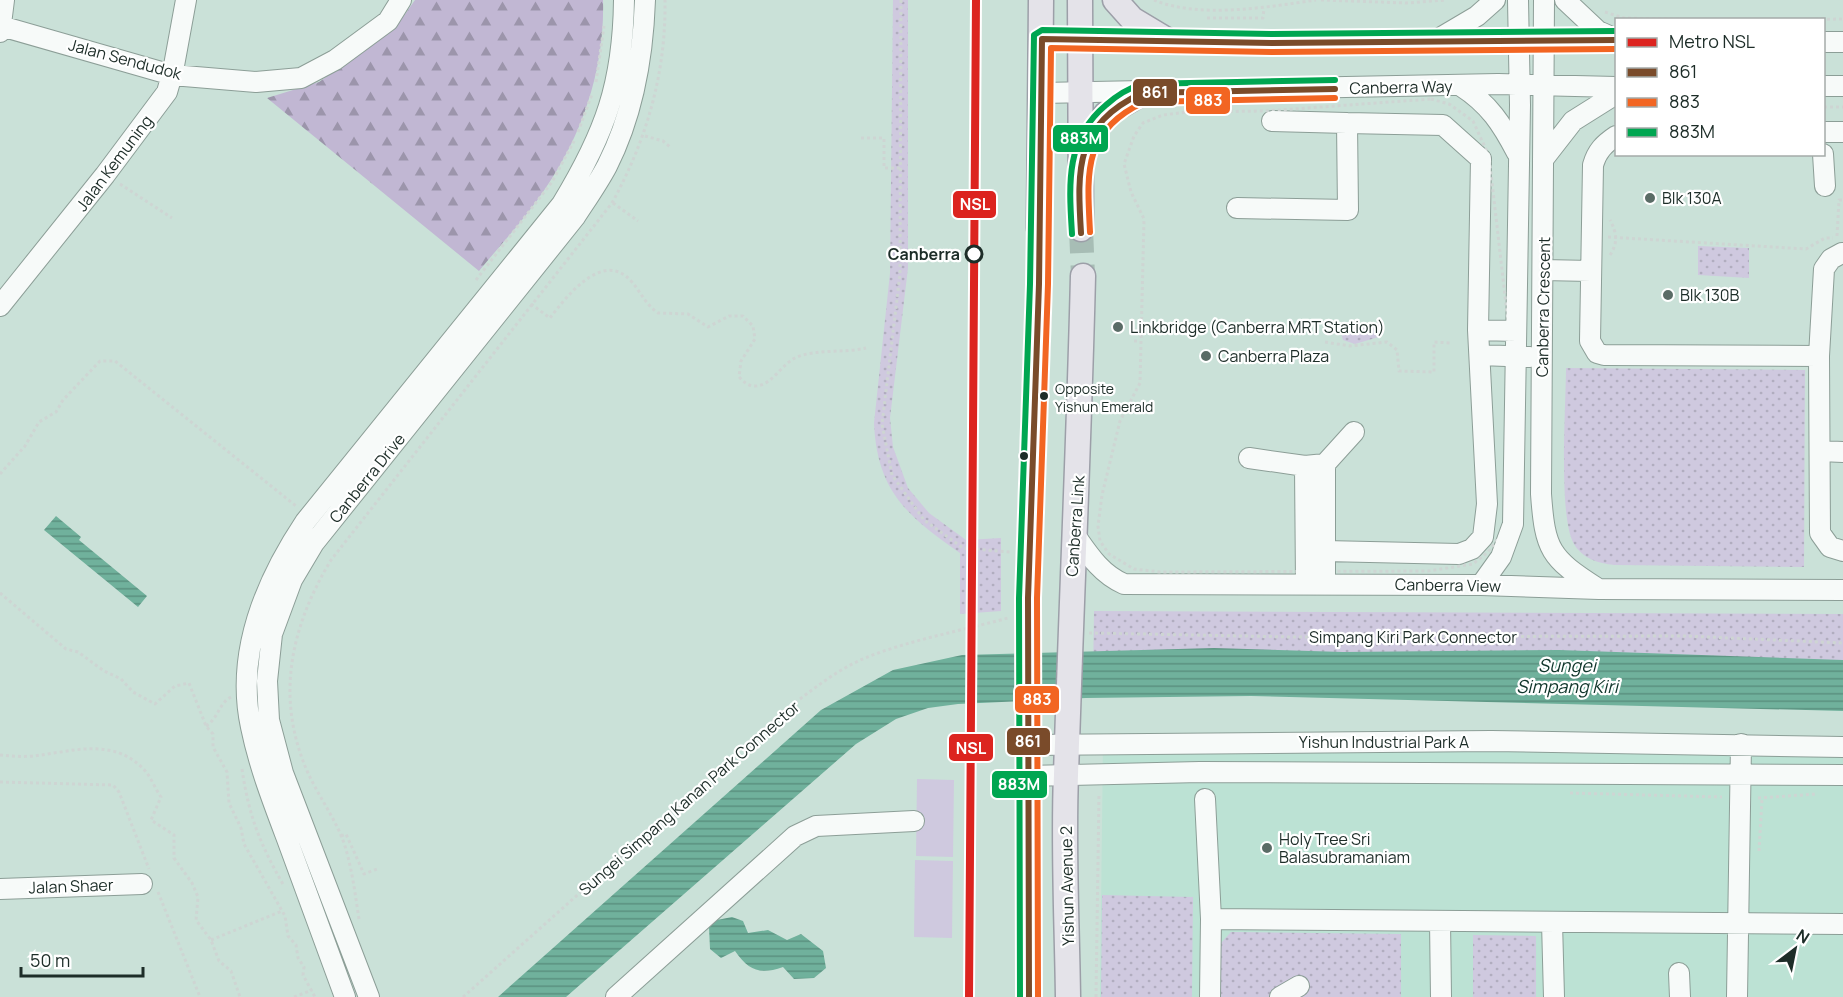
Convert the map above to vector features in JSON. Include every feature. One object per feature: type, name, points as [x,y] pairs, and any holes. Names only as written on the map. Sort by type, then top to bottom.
[{"type":"main road","points":[[1039,228],[1041,0]]},
{"type":"main road","points":[[1080,0],[1081,229]]},
{"type":"main road","points":[[1115,0],[1132,19],[1167,40]]},
{"type":"main road","points":[[1081,154],[1106,114],[1142,93]]},
{"type":"main road","name":"Canberra Link","points":[[1065,776],[1077,624],[1075,535],[1083,276]]},
{"type":"main road","points":[[1029,997],[1027,741],[1018,614],[1039,284]]},
{"type":"main road","name":"Yishun Avenue 2","points":[[1065,776],[1068,997]]},
{"type":"street","points":[[1,29],[4,0]]},
{"type":"street","name":"Jalan Kemuning","points":[[0,306],[105,175],[166,92],[172,75],[186,0]]},
{"type":"street","name":"Jalan Sendudok","points":[[1,29],[172,75],[256,82],[301,78],[335,60],[388,21],[401,0]]},
{"type":"street","name":"Canberra Drive","points":[[345,997],[261,769],[250,724],[247,681],[251,640],[263,598],[281,559],[305,522],[562,204],[588,160],[606,120],[618,79],[624,35],[624,0]]},
{"type":"street","name":"Canberra Drive","points":[[369,997],[283,773],[269,720],[267,681],[272,634],[292,580],[314,543],[575,217],[607,166],[624,126],[636,82],[644,38],[645,0]]},
{"type":"street","points":[[1433,42],[1477,16],[1495,0]]},
{"type":"street","name":"Canberra Crescent","points":[[1481,585],[1502,557],[1513,524],[1513,331],[1520,43],[1518,0]]},
{"type":"street","name":"Canberra Crescent","points":[[1544,0],[1542,84],[1545,157],[1540,494],[1544,532],[1551,550],[1563,566],[1599,590]]},
{"type":"street","points":[[1565,0],[1598,31],[1615,39]]},
{"type":"street","points":[[1042,39],[1272,44],[1520,43],[1615,40]]},
{"type":"street","points":[[1825,42],[1843,42]]},
{"type":"street","name":"Canberra Way","points":[[1041,93],[1142,93],[1542,84],[1615,87]]},
{"type":"street","points":[[1461,86],[1482,100],[1505,129],[1518,156]]},
{"type":"street","points":[[1825,86],[1843,86]]},
{"type":"street","points":[[1545,157],[1573,121],[1615,95]]},
{"type":"street","points":[[1272,121],[1443,125],[1481,159],[1478,330],[1487,504],[1484,530],[1478,543],[1459,554],[1325,551]]},
{"type":"street","points":[[1237,208],[1348,210],[1347,123]]},
{"type":"street","points":[[1825,132],[1843,132]]},
{"type":"street","points":[[1615,137],[1605,142],[1596,154],[1593,165],[1590,341],[1598,353],[1604,355],[1819,356]]},
{"type":"street","points":[[1823,156],[1825,186]]},
{"type":"street","points":[[1840,244],[1824,269],[1819,356],[1820,533],[1830,547],[1843,551]]},
{"type":"street","points":[[1543,270],[1591,271]]},
{"type":"street","points":[[1478,330],[1513,331]]},
{"type":"street","points":[[1480,355],[1529,357],[1543,346]]},
{"type":"street","points":[[1249,458],[1305,466],[1325,464],[1354,432]]},
{"type":"street","points":[[1820,451],[1843,452]]},
{"type":"street","points":[[1316,584],[1325,551],[1325,464]]},
{"type":"street","points":[[1305,466],[1316,584]]},
{"type":"street","name":"Canberra View","points":[[1075,535],[1100,568],[1124,584],[1481,585],[1599,590],[1843,590]]},
{"type":"street","name":"Yishun Industrial Park A","points":[[1027,741],[1469,741],[1843,747]]},
{"type":"street","points":[[1737,997],[1741,744]]},
{"type":"street","name":"Yishun Industrial Park A","points":[[1027,776],[1291,772],[1843,775]]},
{"type":"street","points":[[1205,799],[1211,919],[1210,997]]},
{"type":"street","points":[[616,997],[795,836],[816,826],[914,821]]},
{"type":"street","name":"Jalan Shaer","points":[[0,889],[149,881]]},
{"type":"street","points":[[1211,919],[1843,924]]},
{"type":"street","points":[[1440,921],[1441,997]]},
{"type":"street","points":[[1552,922],[1554,997]]},
{"type":"street","points":[[1680,973],[1680,997]]},
{"type":"street","points":[[1280,997],[1299,986]]},
{"type":"path","points":[[902,0],[900,274],[882,424],[892,475],[924,520],[963,548],[1010,552]]},
{"type":"path","points":[[1154,0],[1173,8],[1264,7],[1316,0]]},
{"type":"path","points":[[1321,0],[1406,3],[1446,0]]},
{"type":"path","points":[[1207,18],[1263,18],[1264,7]]},
{"type":"path","points":[[1603,12],[1624,18]]},
{"type":"path","points":[[472,285],[552,182],[576,138],[595,86],[605,16]]},
{"type":"path","points":[[1825,19],[1843,19]]},
{"type":"path","points":[[1109,554],[1100,541],[1098,526],[1102,495],[1120,421],[1140,383],[1144,219],[1131,192],[1124,164],[1134,136],[1143,123],[1163,115],[1187,112],[1266,111],[1431,99],[1449,104],[1473,121],[1489,156],[1513,331],[1509,509],[1504,531],[1493,547]]},
{"type":"path","points":[[1825,107],[1843,106]]},
{"type":"path","points":[[644,136],[663,141],[670,147]]},
{"type":"path","points":[[861,138],[884,138],[884,168],[900,168]]},
{"type":"path","points":[[105,175],[172,218]]},
{"type":"path","points":[[1606,237],[1806,249],[1825,238],[1840,244],[1839,200],[1843,200]]},
{"type":"path","points":[[612,203],[638,221]]},
{"type":"path","points":[[359,920],[353,878],[340,836],[298,749],[291,719],[292,653],[300,621],[311,593],[331,560],[532,305],[550,318],[581,283],[598,273],[610,270],[620,272],[630,279],[643,300],[657,313],[688,314],[708,327],[729,316],[743,316],[753,326],[755,339],[741,361],[739,377],[746,383],[756,386],[767,383],[784,364],[798,357],[818,355],[832,349],[853,352],[867,348]]},
{"type":"path","points":[[1325,342],[1350,346],[1387,342],[1397,350],[1399,372],[1434,372],[1434,342],[1450,343]]},
{"type":"path","points":[[0,474],[26,446],[39,422],[57,412],[63,400],[100,361],[115,361],[297,507],[292,516]]},
{"type":"path","points":[[0,593],[66,649],[78,652],[104,671],[121,679],[133,692],[154,704],[175,686],[189,683],[206,726],[213,734],[213,747],[227,771],[229,803],[241,828],[244,844],[285,916],[288,936],[296,945],[298,958],[304,968],[303,975],[315,997]]},
{"type":"path","name":"Sungei Simpang Kanan Park Connector","points":[[463,997],[783,712],[814,689],[862,659],[915,641],[1018,614]]},
{"type":"path","name":"Simpang Kiri Park Connector","points":[[1077,624],[1293,637],[1685,636],[1843,643]]},
{"type":"path","points":[[231,689],[232,709]]},
{"type":"path","points":[[206,726],[213,722],[222,702],[231,697]]},
{"type":"path","points":[[0,755],[33,756],[69,748],[99,748],[127,757],[146,773],[161,798],[151,820],[174,835],[174,858],[198,897],[196,920],[211,940],[219,961],[231,971],[240,997]]},
{"type":"path","points":[[242,766],[247,807],[269,862],[287,891]]},
{"type":"path","points":[[0,782],[113,785],[119,792],[149,881],[200,997]]},
{"type":"path","points":[[1096,997],[1098,793]]},
{"type":"path","points":[[340,836],[346,834],[364,874],[377,869]]},
{"type":"path","points":[[211,940],[282,911]]},
{"type":"path","points":[[294,997],[312,990]]},
{"type":"shaded area","points":[[893,0],[908,0],[908,268],[890,418],[893,447],[908,488],[929,513],[966,540],[1001,538],[1001,611],[960,614],[960,553],[925,527],[898,500],[881,467],[876,447],[874,423],[890,273]]},
{"type":"shaded area","points":[[1698,246],[1749,248],[1749,278],[1698,275]]},
{"type":"shaded area","points":[[1338,323],[1384,323],[1382,336],[1355,344],[1343,340]]},
{"type":"shaded area","points":[[1566,368],[1805,370],[1804,567],[1614,565],[1586,557],[1574,544],[1566,510],[1564,460]]},
{"type":"shaded area","points":[[1094,611],[1843,614],[1843,684],[1093,678]]},
{"type":"shaded area","points":[[1103,742],[1843,744],[1843,997],[1100,997]]},
{"type":"shaded area","points":[[917,779],[954,780],[953,857],[916,856]]},
{"type":"shaded area","points":[[915,860],[953,861],[952,938],[914,937]]},
{"type":"shaded area","points":[[1102,895],[1193,897],[1192,997],[1101,997]]},
{"type":"shaded area","points":[[1231,932],[1401,934],[1401,997],[1221,997],[1221,943]]},
{"type":"shaded area","points":[[1473,935],[1536,936],[1536,997],[1473,997]]},
{"type":"green space","points":[[415,0],[603,0],[603,25],[596,75],[581,123],[558,168],[538,200],[479,271],[267,98],[319,82],[396,27]]},
{"type":"water","points":[[56,516],[81,537],[79,540],[147,596],[138,607],[44,530]]},
{"type":"water","name":"Sungei Simpang Kiri","points":[[1214,648],[1343,652],[1559,650],[1843,660],[1843,711],[1251,696],[1086,698],[958,704],[928,708],[896,719],[856,744],[566,997],[498,997],[821,710],[893,670],[962,655]]},
{"type":"water","points":[[732,917],[743,921],[748,933],[768,930],[787,940],[801,934],[823,951],[826,968],[814,978],[794,979],[783,967],[761,971],[750,967],[735,951],[721,958],[710,949],[709,927],[717,920]]},
{"type":"tunnel","points":[[1039,228],[1039,284]]},
{"type":"tunnel","points":[[1081,229],[1083,276]]},
{"type":"metro line","name":"NSL","points":[[969,997],[976,0]]},
{"type":"transit line","name":"883M","points":[[1020,997],[1019,598],[1030,284],[1034,35],[1042,30],[1272,34],[1615,31]]},
{"type":"transit line","name":"861","points":[[1029,997],[1028,598],[1039,284],[1042,39],[1272,43],[1615,40]]},
{"type":"transit line","name":"883","points":[[1038,997],[1037,598],[1048,284],[1051,48],[1272,52],[1615,49]]},
{"type":"transit line","name":"883M","points":[[1072,234],[1070,198],[1072,164],[1076,148],[1093,118],[1123,93],[1142,84],[1335,80]]},
{"type":"transit line","name":"861","points":[[1081,233],[1079,188],[1081,169],[1092,134],[1104,119],[1142,93],[1335,89]]},
{"type":"transit line","name":"883","points":[[1090,232],[1089,173],[1099,140],[1109,126],[1124,113],[1144,102],[1335,98]]},
{"type":"place","name":"Blk 130A","points":[[1650,198]]},
{"type":"place","name":"Canberra","points":[[974,254]]},
{"type":"place","name":"Blk 130B","points":[[1668,295]]},
{"type":"place","name":"Linkbridge (Canberra MRT Station)","points":[[1118,327]]},
{"type":"place","name":"Canberra Plaza","points":[[1206,356]]},
{"type":"place","name":"Opposite Yishun Emerald","points":[[1044,396]]},
{"type":"place","name":"Holy Tree Sri Balasubramaniam","points":[[1267,848]]}]
